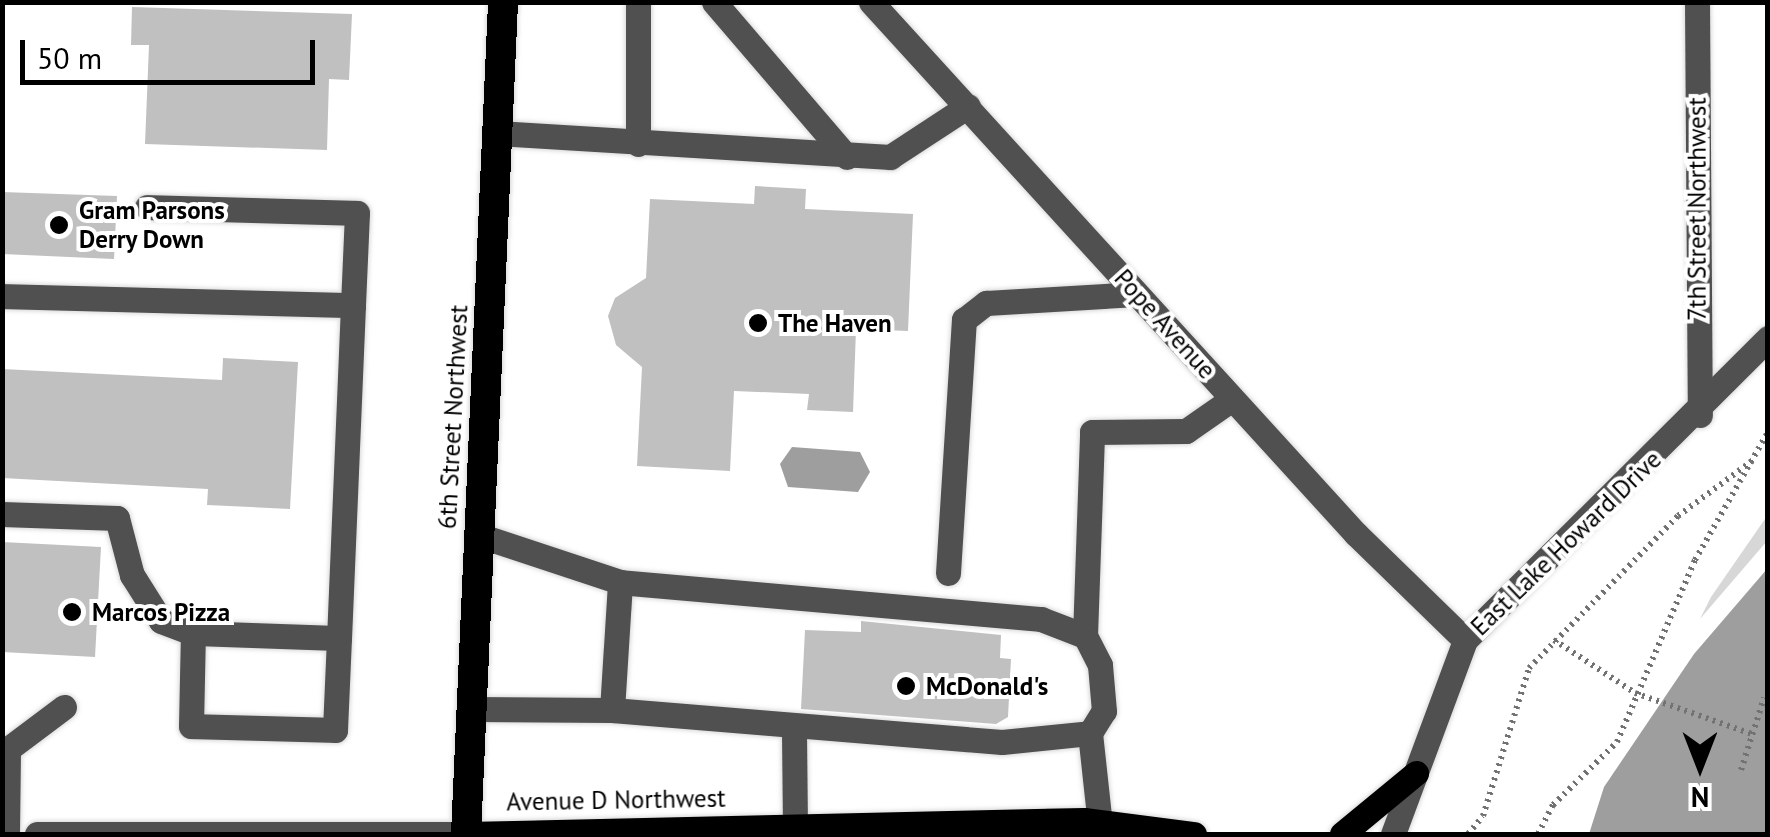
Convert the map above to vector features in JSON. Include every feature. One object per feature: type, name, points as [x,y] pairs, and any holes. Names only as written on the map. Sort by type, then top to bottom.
[{"type":"highway","name":"6th Street Northwest","points":[[466,834],[503,2]]},
{"type":"main road","points":[[1342,834],[1416,773]]},
{"type":"main road","name":"Avenue D Northwest","points":[[466,834],[795,826],[1101,828],[1194,834]]},
{"type":"street","points":[[638,2],[638,144]]},
{"type":"street","points":[[714,2],[847,157]]},
{"type":"street","name":"Pope Avenue","points":[[871,2],[1232,399],[1465,640]]},
{"type":"street","name":"7th Street Northwest","points":[[1697,2],[1700,416]]},
{"type":"street","points":[[497,133],[847,157],[906,154],[968,106]]},
{"type":"street","points":[[148,208],[357,213],[336,730],[191,726],[193,633]]},
{"type":"street","points":[[948,573],[964,320],[986,303],[1137,294]]},
{"type":"street","points":[[2,296],[353,305]]},
{"type":"street","name":"East Lake Howard Drive","points":[[1393,834],[1465,640],[1700,416],[1768,338]]},
{"type":"street","points":[[1101,828],[1090,733],[1104,692],[1084,636],[1092,432],[1186,431],[1232,399]]},
{"type":"street","points":[[2,514],[117,518],[132,575],[161,622],[193,633],[340,638]]},
{"type":"street","points":[[478,535],[620,582],[988,608],[1084,636]]},
{"type":"street","points":[[612,710],[620,582]]},
{"type":"street","points":[[7,834],[8,749],[64,708]]},
{"type":"street","points":[[472,709],[612,710],[794,732],[1002,742],[1090,733]]},
{"type":"street","points":[[794,732],[795,826]]},
{"type":"street","name":"Avenue D Northwest","points":[[37,834],[466,834]]},
{"type":"path","points":[[1538,834],[1553,804],[1617,742],[1635,693],[1768,432]]},
{"type":"path","points":[[1480,834],[1482,816],[1530,668],[1678,516],[1753,460]]},
{"type":"path","points":[[1554,640],[1635,693],[1752,734]]},
{"type":"path","points":[[1740,770],[1764,698]]},
{"type":"path","points":[[1468,834],[1482,816]]},
{"type":"shaded area","points":[[792,447],[860,452],[870,472],[858,492],[788,487],[780,464]]},
{"type":"shaded area","points":[[1767,516],[1767,541],[1700,619],[1711,597]]},
{"type":"shaded area","points":[[1767,569],[1767,834],[1589,834],[1604,787],[1694,654]]},
{"type":"building","points":[[132,7],[352,14],[349,80],[329,79],[327,150],[145,144],[149,45],[131,45]]},
{"type":"building","name":"The Haven","points":[[755,186],[806,189],[805,209],[913,214],[908,331],[856,329],[853,412],[807,410],[809,394],[734,391],[730,471],[637,466],[642,367],[616,345],[608,316],[615,298],[646,278],[650,199],[754,204]]},
{"type":"building","name":"Gram Parsons Derry Down","points":[[2,192],[117,196],[114,259],[2,254]]},
{"type":"building","points":[[223,358],[298,362],[290,509],[207,505],[208,489],[2,478],[2,369],[222,380]]},
{"type":"building","points":[[2,542],[101,547],[95,657],[2,652]]},
{"type":"building","name":"McDonald's","points":[[861,621],[1001,635],[1000,658],[1011,659],[1008,717],[996,724],[801,709],[805,630],[861,632]]},
{"type":"place","name":"Gram Parsons Derry Down","points":[[59,225]]},
{"type":"place","name":"The Haven","points":[[758,323]]},
{"type":"place","name":"Marcos Pizza","points":[[72,612]]},
{"type":"place","name":"McDonald's","points":[[906,686]]}]
